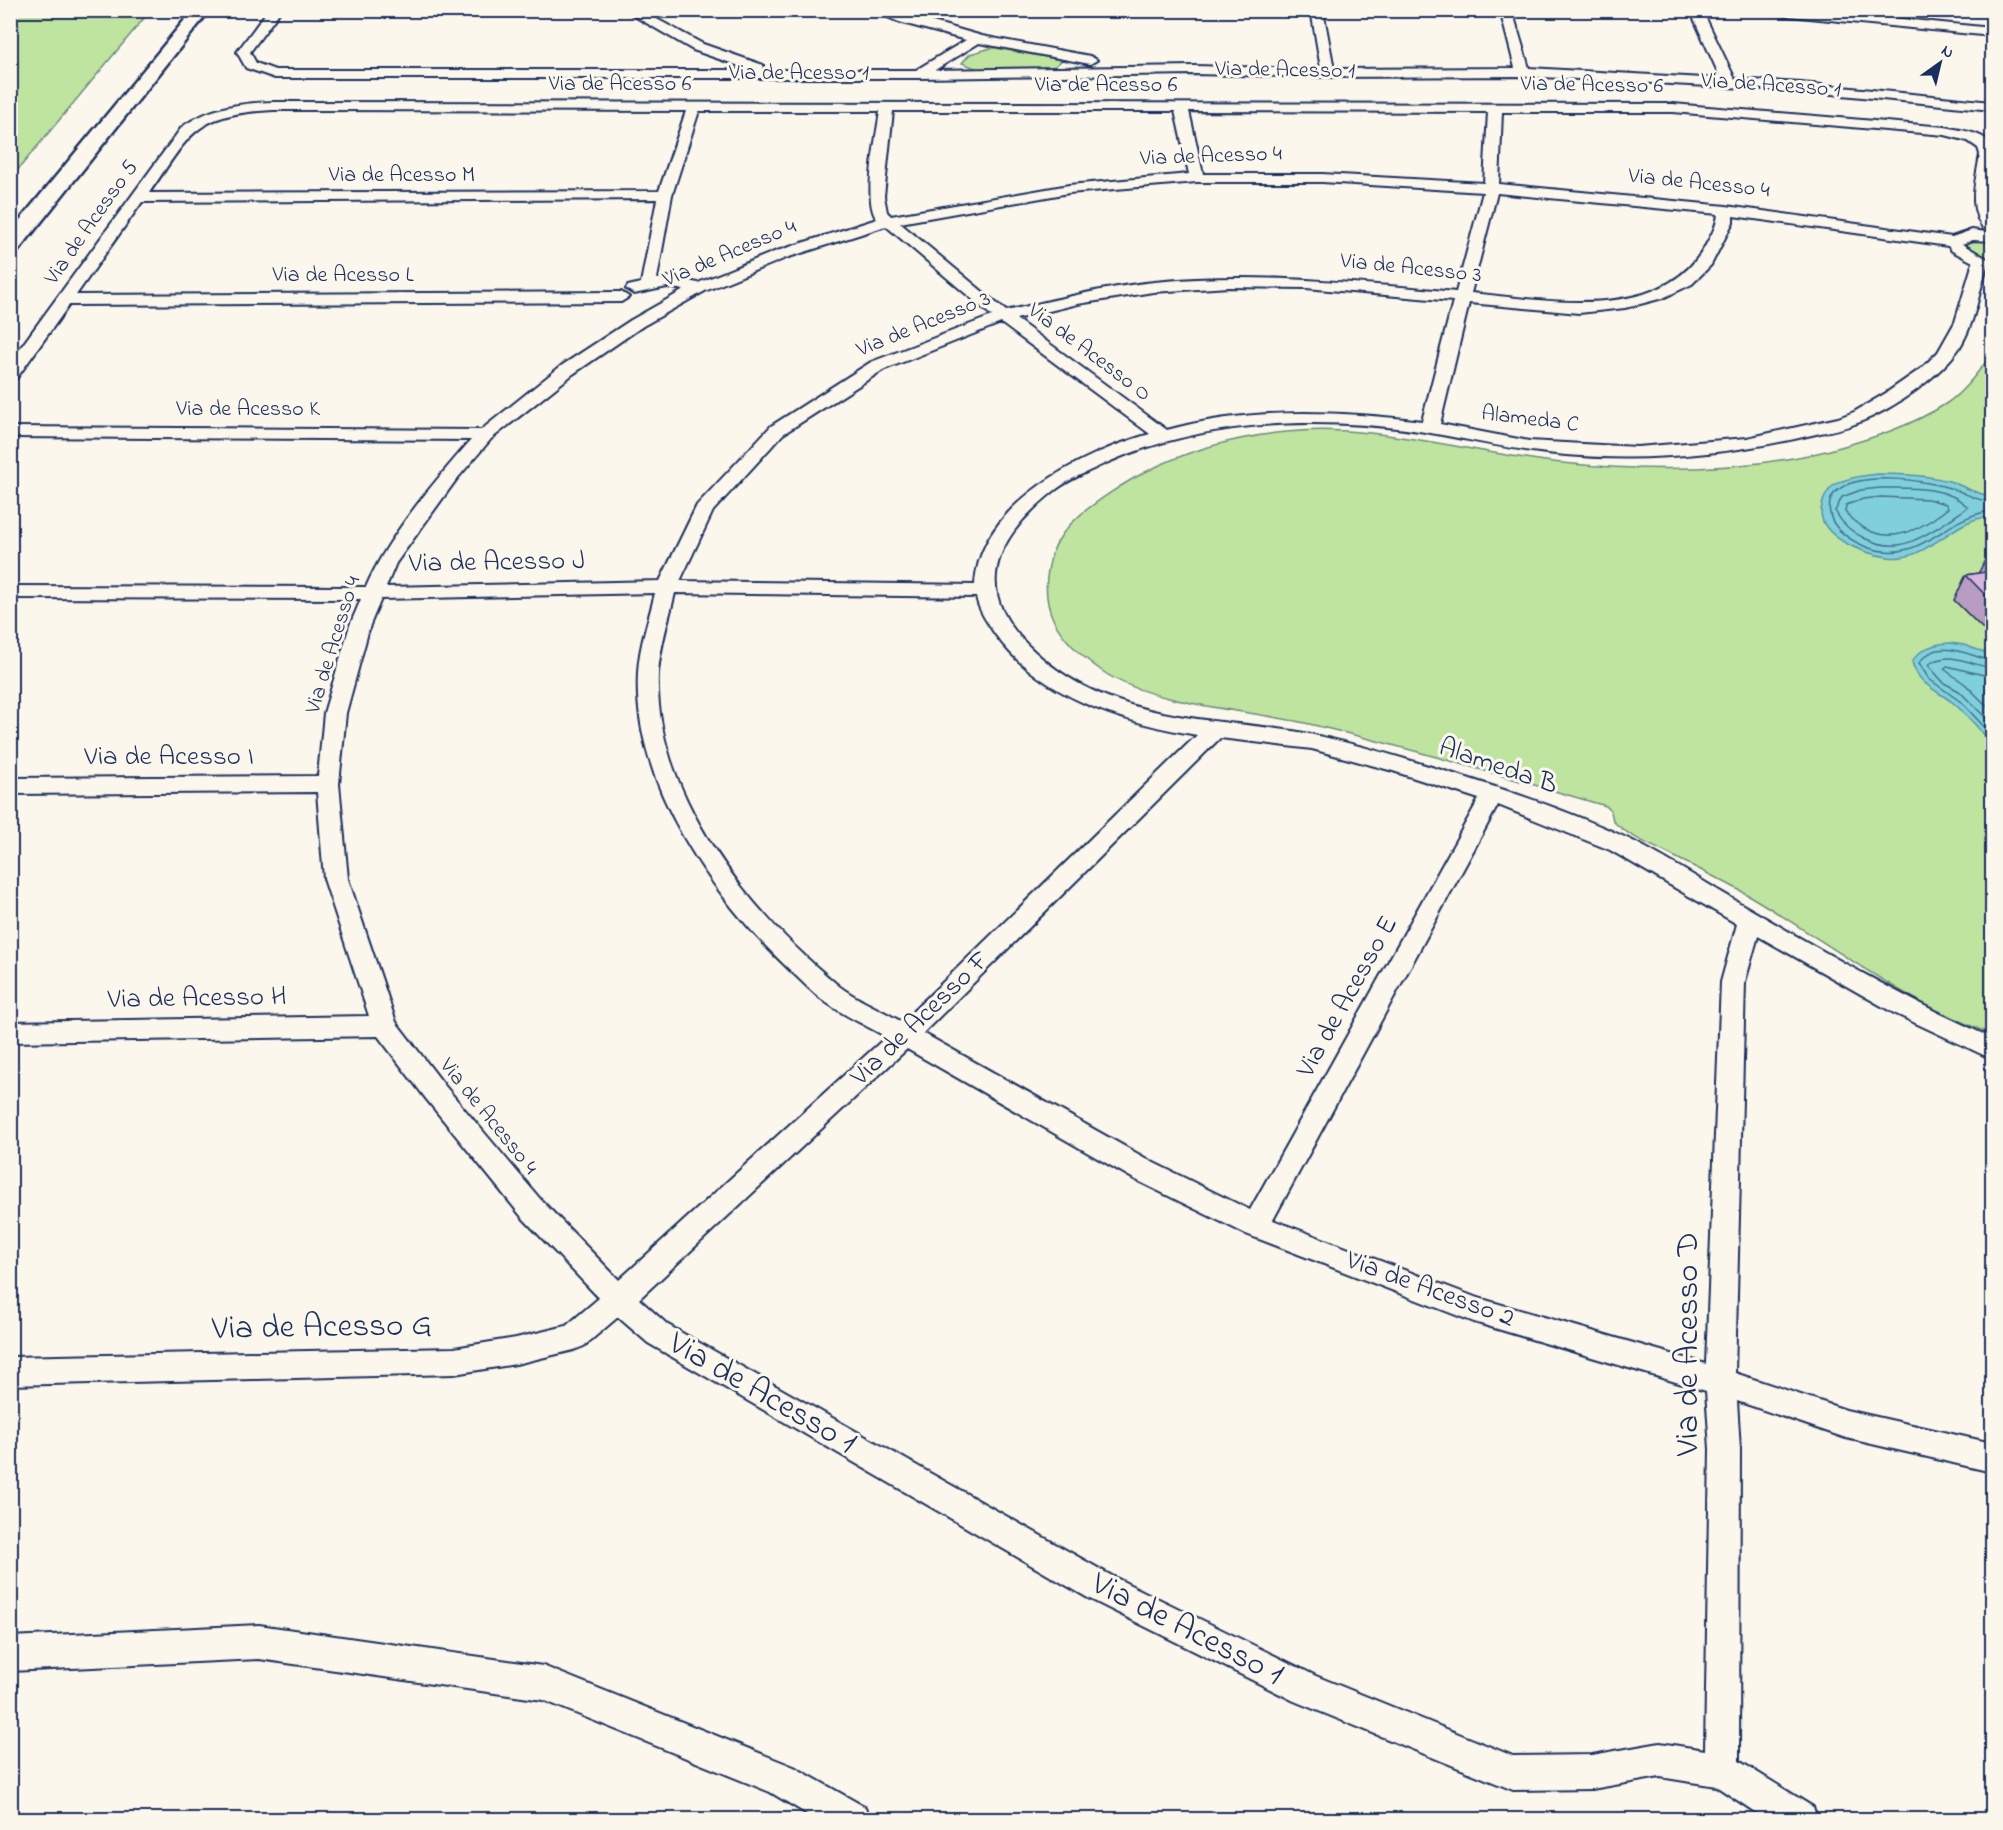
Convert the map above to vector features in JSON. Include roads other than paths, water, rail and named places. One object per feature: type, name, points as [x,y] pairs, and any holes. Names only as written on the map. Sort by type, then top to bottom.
[{"type":"street","points":[[10,246],[202,10]]},
{"type":"street","name":"Via de Acesso 1","points":[[274,10],[243,52],[246,62],[254,68],[275,74],[919,74],[1194,70],[1328,73],[1523,72],[1729,81],[1992,106]]},
{"type":"street","points":[[630,10],[719,58],[719,63],[711,69],[695,74]]},
{"type":"street","points":[[877,10],[894,17],[1007,47],[1095,61],[1194,70]]},
{"type":"street","points":[[894,17],[908,10]]},
{"type":"street","points":[[1317,10],[1328,73]]},
{"type":"street","points":[[1506,10],[1523,72]]},
{"type":"street","points":[[1696,10],[1729,81]]},
{"type":"street","points":[[1769,10],[1992,32]]},
{"type":"street","points":[[919,74],[975,40]]},
{"type":"street","points":[[698,47],[772,74]]},
{"type":"street","name":"Via de Acesso 6","points":[[223,112],[237,108],[328,106],[1673,108],[1945,131],[1973,138],[1985,146],[1987,154],[1982,210],[1992,230]]},
{"type":"street","points":[[649,284],[665,195],[694,106]]},
{"type":"street","points":[[886,221],[878,210],[877,196],[887,106]]},
{"type":"street","points":[[1430,428],[1491,188],[1495,106]]},
{"type":"street","points":[[1181,107],[1197,178]]},
{"type":"street","name":"Via de Acesso 5","points":[[10,375],[139,198],[164,158],[194,123],[223,112]]},
{"type":"street","name":"Via de Acesso 4","points":[[618,1298],[531,1208],[436,1093],[385,1026],[336,879],[328,784],[335,713],[360,625],[386,563],[449,476],[485,435],[567,370],[637,323],[699,288],[780,255],[886,221],[1069,189],[1197,178],[1322,178],[1491,188],[1726,210],[1953,242]]},
{"type":"street","name":"Via de Acesso M","points":[[139,198],[665,195]]},
{"type":"street","name":"Via de Acesso 3","points":[[903,1036],[832,994],[772,939],[714,869],[679,806],[658,753],[650,709],[648,673],[654,637],[668,587],[704,509],[777,430],[877,366],[1003,317],[1078,299],[1153,287],[1229,282],[1306,283],[1579,308],[1625,303],[1657,294],[1686,281],[1706,262],[1725,222],[1726,210]]},
{"type":"street","name":"Via de Acesso O","points":[[886,221],[1003,317],[1162,435]]},
{"type":"street","points":[[1953,242],[1972,235],[1992,237]]},
{"type":"street","name":"Alameda C","points":[[985,591],[992,555],[1007,528],[1028,503],[1054,482],[1135,444],[1162,435],[1260,420],[1347,419],[1430,428],[1531,446],[1634,451],[1710,447],[1785,438],[1856,418],[1902,390],[1944,356],[1963,326],[1973,280],[1987,261],[1957,248],[1953,242]]},
{"type":"street","points":[[637,323],[623,309],[621,297],[633,289],[668,282],[699,288]]},
{"type":"street","name":"Via de Acesso L","points":[[65,300],[621,297]]},
{"type":"street","name":"Via de Acesso K","points":[[10,432],[485,435]]},
{"type":"street","name":"Via de Acesso J","points":[[10,592],[373,593],[668,587],[985,591]]},
{"type":"street","name":"Alameda B","points":[[985,591],[989,605],[1010,640],[1039,668],[1101,704],[1165,722],[1214,731],[1303,740],[1396,762],[1570,822],[1622,846],[1717,898],[1750,920],[1931,1022],[1992,1048]]},
{"type":"street","name":"Via de Acesso F","points":[[618,1298],[668,1256],[971,972],[1214,731]]},
{"type":"street","name":"Via de Acesso I","points":[[10,786],[328,784]]},
{"type":"street","name":"Via de Acesso E","points":[[1256,1226],[1492,795]]},
{"type":"street","name":"Via de Acesso D","points":[[1722,1770],[1725,1449],[1720,1382],[1734,982],[1750,920]]},
{"type":"street","name":"Via de Acesso H","points":[[10,1032],[385,1026]]},
{"type":"street","name":"Via de Acesso 2","points":[[903,1036],[1144,1171],[1256,1226],[1474,1309],[1720,1382],[1846,1424],[1992,1457]]},
{"type":"street","name":"Via de Acesso 1","points":[[618,1298],[658,1334],[979,1520],[1100,1587],[1306,1689],[1513,1773],[1592,1772],[1660,1760],[1722,1770],[1800,1820]]},
{"type":"street","name":"Via de Acesso G","points":[[10,1371],[454,1361],[516,1351],[574,1337],[618,1298]]},
{"type":"street","points":[[10,1654],[259,1642],[543,1683],[782,1779],[852,1820]]},
{"type":"water","points":[[1879,474],[1914,475],[1940,479],[1992,496],[1992,517],[1965,524],[1929,547],[1903,557],[1888,557],[1866,552],[1833,534],[1826,526],[1822,516],[1822,505],[1826,494],[1839,482]]},
{"type":"water","points":[[1938,644],[1964,645],[1992,655],[1992,744],[1963,712],[1928,686],[1915,670],[1912,662],[1919,653]]}]
